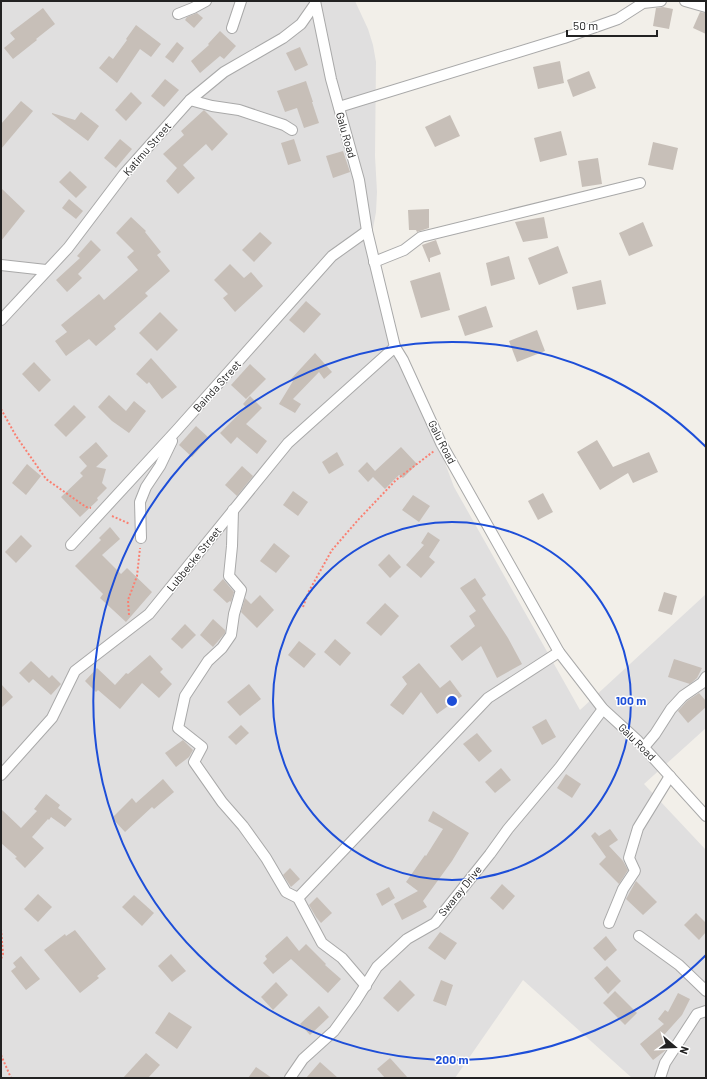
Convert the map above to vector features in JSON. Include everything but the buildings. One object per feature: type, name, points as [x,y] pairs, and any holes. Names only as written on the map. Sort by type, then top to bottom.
[{"type":"street","points":[[178,14],[206,1]]},
{"type":"street","points":[[232,28],[241,1]]},
{"type":"street","points":[[339,107],[564,38],[618,19],[643,3],[661,1]]},
{"type":"street","points":[[685,1],[706,7]]},
{"type":"street","name":"Galu Road","points":[[315,2],[331,79],[359,180],[367,231],[395,347],[403,360],[441,443],[559,652],[603,709],[644,748],[706,816]]},
{"type":"street","name":"Katimu Street","points":[[2,314],[68,248],[124,174],[190,100],[224,72],[289,34],[301,24],[315,2]]},
{"type":"street","points":[[190,100],[212,106],[239,110],[284,125],[292,130]]},
{"type":"street","points":[[374,262],[404,250],[421,237],[640,183]]},
{"type":"street","name":"Bainda Street","points":[[71,545],[176,431],[332,256],[367,231]]},
{"type":"street","points":[[1,265],[46,270]]},
{"type":"street","name":"Lubbecke Street","points":[[1,775],[52,718],[75,671],[149,614],[288,443],[395,347]]},
{"type":"street","points":[[141,538],[140,502],[146,487],[160,466],[176,431]]},
{"type":"street","points":[[234,510],[229,576],[241,590],[234,614],[231,635],[222,648],[208,661],[185,696],[178,728],[202,747],[194,762],[222,802],[243,826],[266,858],[286,892],[298,898],[322,943],[342,958],[366,986]]},
{"type":"street","points":[[298,898],[488,698],[559,652]]},
{"type":"street","points":[[644,748],[671,710],[683,696],[702,683],[706,677]]},
{"type":"street","name":"Swaray Drive","points":[[290,1078],[303,1059],[334,1031],[366,986],[377,967],[407,939],[435,923],[508,829],[560,767],[603,709]]},
{"type":"street","points":[[610,922],[623,889],[635,870],[629,858],[638,828],[670,776]]},
{"type":"street","points":[[639,936],[680,965],[706,991]]},
{"type":"street","points":[[660,1078],[665,1063],[697,1014],[706,1011]]},
{"type":"path","points":[[303,607],[309,591],[332,550],[396,480],[433,452],[441,443]]},
{"type":"path","points":[[1,929],[3,954],[1,959]]},
{"type":"path","points":[[1,1055],[12,1078]]},
{"type":"shaded area","points":[[1,1],[355,1],[368,29],[376,62],[375,156],[377,192],[376,212],[368,256],[454,487],[580,710],[706,594],[706,728],[644,784],[706,850],[706,1078],[632,1078],[523,980],[455,1078],[1,1078]]}]
